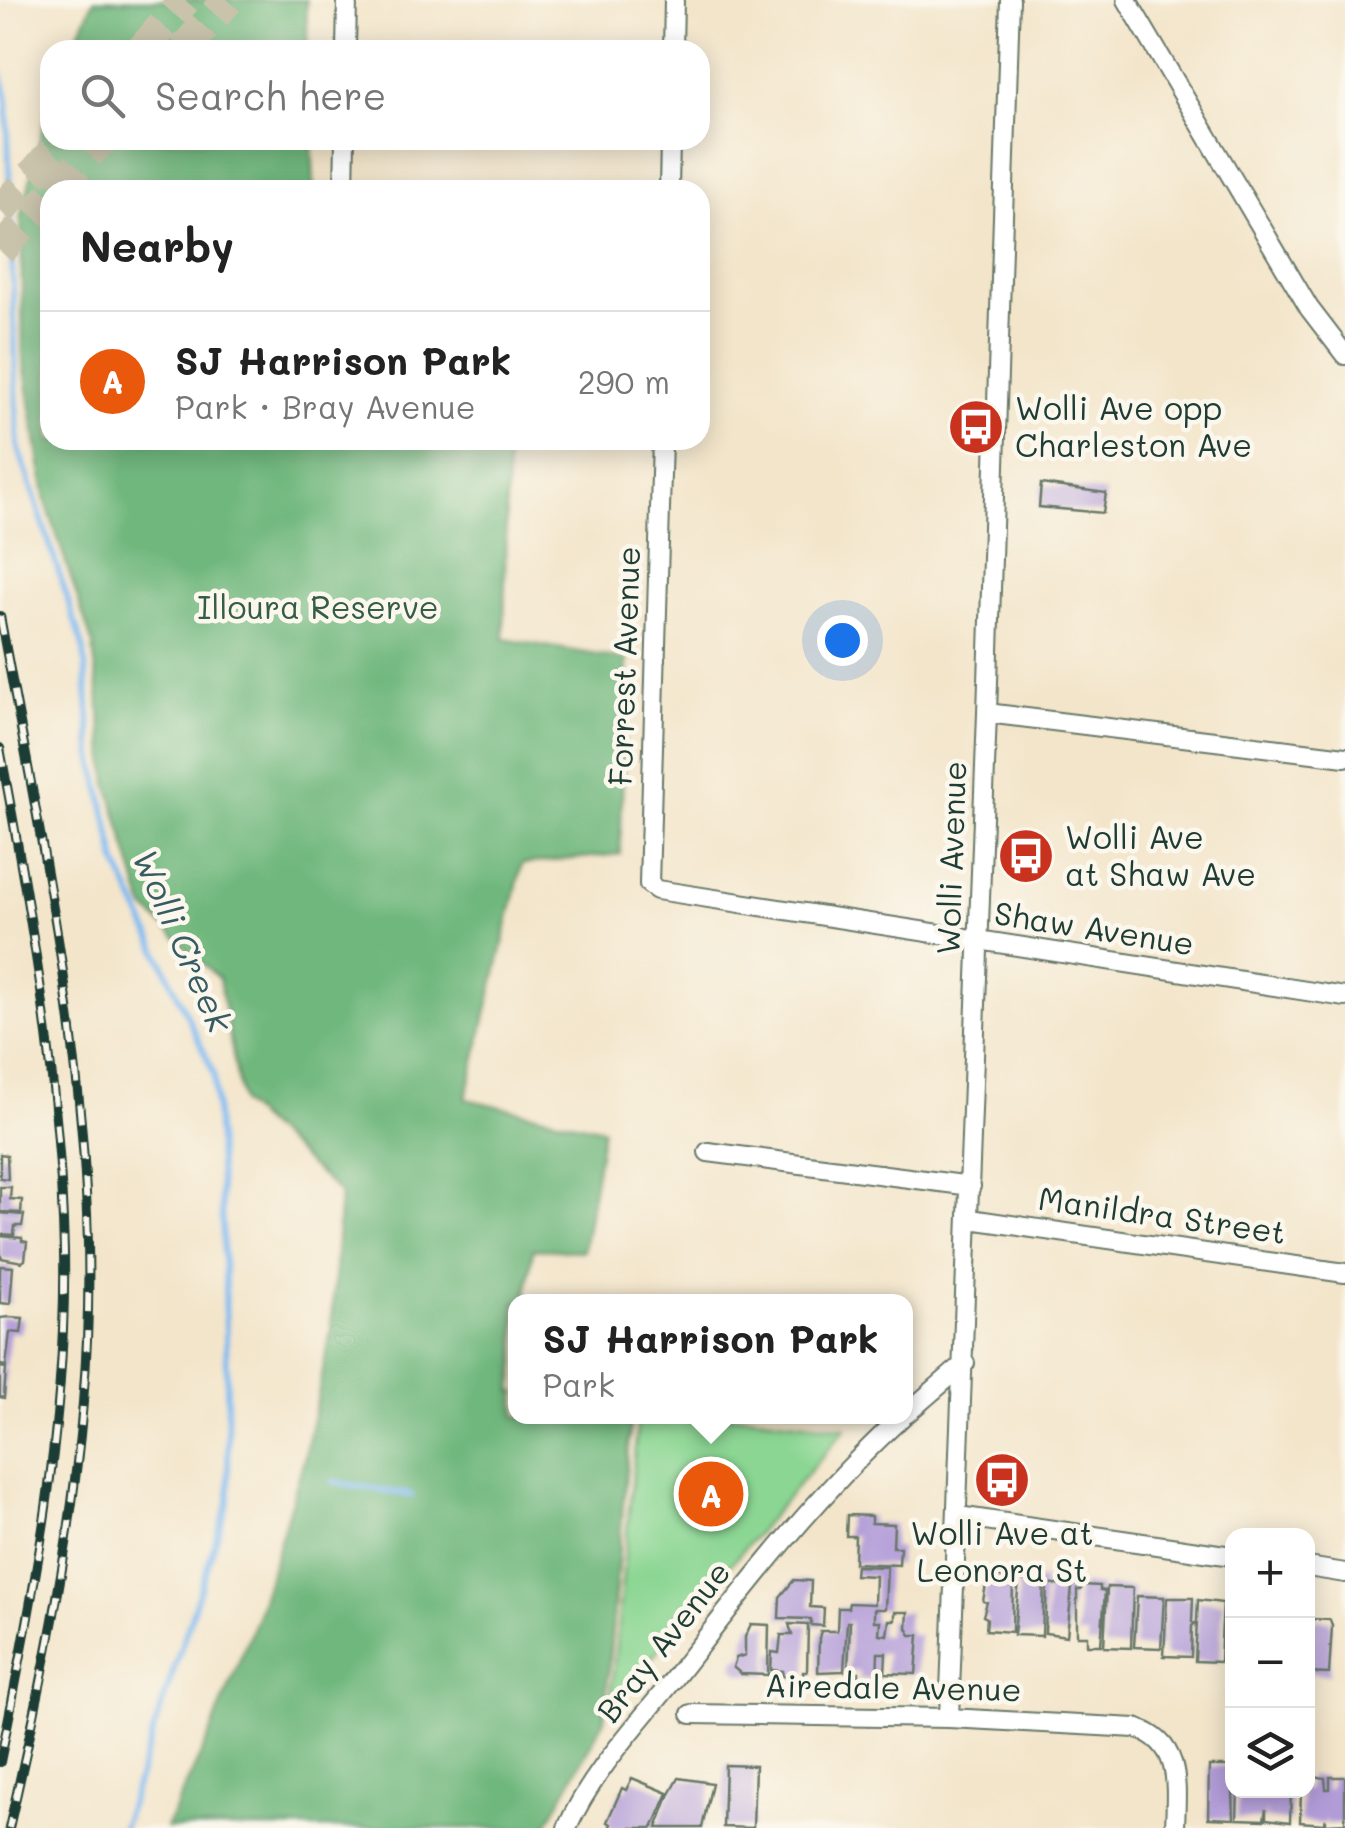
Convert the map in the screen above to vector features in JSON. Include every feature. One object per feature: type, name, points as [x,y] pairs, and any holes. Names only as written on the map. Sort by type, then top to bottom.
[{"type":"street","points":[[346,40],[347,0]]},
{"type":"street","points":[[673,40],[674,0]]},
{"type":"street","name":"Wolli Avenue","points":[[949,1718],[980,941],[1010,0]]},
{"type":"street","points":[[1127,0],[1309,308],[1345,355]]},
{"type":"street","points":[[344,180],[345,150]]},
{"type":"street","points":[[669,180],[670,150]]},
{"type":"street","name":"Forrest Avenue","points":[[657,890],[649,884],[662,450]]},
{"type":"street","points":[[988,713],[1345,757]]},
{"type":"street","name":"Shaw Avenue","points":[[657,890],[1345,998]]},
{"type":"street","points":[[708,1152],[970,1186]]},
{"type":"street","name":"Manildra Street","points":[[970,1219],[1345,1273]]},
{"type":"street","name":"Bray Avenue","points":[[913,1408],[964,1363]]},
{"type":"street","name":"Bray Avenue","points":[[567,1828],[591,1783],[762,1567],[853,1464],[896,1424]]},
{"type":"street","points":[[958,1516],[1225,1555]]},
{"type":"street","points":[[1315,1568],[1345,1572]]},
{"type":"street","name":"Airedale Avenue","points":[[691,1714],[1093,1723],[1150,1732],[1170,1750],[1176,1780],[1175,1828]]},
{"type":"green space","points":[[94,0],[306,0],[308,40],[76,40]]},
{"type":"green space","name":"Illoura Reserve","points":[[40,139],[40,150],[312,150],[314,180],[40,180],[40,450],[507,450],[504,639],[627,660],[620,854],[522,864],[466,1099],[603,1129],[583,1251],[533,1249],[526,1294],[508,1294],[508,1424],[630,1424],[604,1720],[545,1828],[166,1828],[209,1737],[257,1617],[305,1456],[331,1332],[340,1193],[242,1104],[219,979],[144,907],[108,784],[93,645],[46,502],[23,356],[21,219]]},
{"type":"green space","points":[[637,1424],[813,1424],[846,1428],[610,1707]]},
{"type":"building","points":[[1041,484],[1106,493],[1103,513],[1039,507]]},
{"type":"building","points":[[0,1154],[7,1155],[8,1179],[0,1178]]},
{"type":"building","points":[[0,1187],[11,1187],[10,1199],[22,1200],[21,1213],[0,1212]]},
{"type":"building","points":[[0,1213],[24,1215],[22,1226],[15,1226],[14,1235],[0,1234]]},
{"type":"building","points":[[0,1236],[27,1242],[25,1260],[1,1258]]},
{"type":"building","points":[[0,1266],[13,1267],[10,1304],[0,1303]]},
{"type":"building","points":[[0,1318],[23,1318],[21,1333],[10,1332],[6,1366],[0,1365]]},
{"type":"building","points":[[0,1367],[6,1368],[4,1398],[0,1397]]},
{"type":"building","points":[[847,1515],[871,1516],[871,1523],[894,1524],[893,1547],[900,1547],[899,1565],[854,1563],[855,1536],[846,1536]]},
{"type":"building","points":[[856,1566],[887,1567],[885,1609],[874,1609],[874,1621],[880,1621],[879,1634],[887,1635],[889,1620],[895,1620],[895,1612],[908,1612],[907,1628],[911,1635],[919,1635],[916,1674],[885,1673],[886,1653],[878,1653],[877,1680],[859,1679],[859,1672],[848,1671],[850,1622],[844,1671],[818,1672],[821,1631],[837,1631],[838,1608],[848,1608],[849,1603],[874,1604],[875,1576],[855,1575]]},
{"type":"building","points":[[988,1574],[1013,1580],[1012,1632],[986,1630],[987,1618],[983,1616],[987,1602],[983,1601]]},
{"type":"building","points":[[794,1580],[811,1581],[810,1607],[824,1608],[823,1626],[811,1625],[811,1619],[779,1618],[780,1597]]},
{"type":"building","points":[[1019,1580],[1044,1580],[1042,1636],[1014,1635]]},
{"type":"building","points":[[1047,1584],[1072,1587],[1067,1636],[1045,1633]]},
{"type":"building","points":[[1082,1585],[1100,1586],[1105,1591],[1101,1645],[1087,1645],[1087,1636],[1077,1636],[1077,1590]]},
{"type":"building","points":[[1107,1587],[1133,1588],[1131,1648],[1104,1647]]},
{"type":"building","points":[[1137,1596],[1164,1597],[1161,1648],[1134,1647]]},
{"type":"building","points":[[1167,1598],[1193,1598],[1191,1657],[1164,1656]]},
{"type":"building","points":[[1198,1600],[1223,1603],[1220,1662],[1195,1661]]},
{"type":"building","points":[[1315,1619],[1330,1620],[1332,1626],[1329,1674],[1315,1673]]},
{"type":"building","points":[[751,1624],[769,1625],[768,1675],[741,1674],[733,1667],[736,1658],[745,1655],[745,1637]]},
{"type":"building","points":[[789,1624],[808,1625],[807,1672],[803,1672],[803,1677],[782,1676],[783,1671],[771,1670],[772,1652],[779,1653],[781,1635],[792,1635]]},
{"type":"building","points":[[725,1765],[755,1766],[753,1828],[723,1827]]},
{"type":"building","points":[[1209,1766],[1225,1766],[1225,1798],[1233,1798],[1234,1819],[1208,1818]]},
{"type":"building","points":[[1315,1776],[1325,1778],[1326,1789],[1330,1789],[1330,1777],[1345,1777],[1345,1823],[1326,1824],[1326,1819],[1324,1824],[1300,1822],[1301,1798],[1315,1798]]},
{"type":"building","points":[[632,1778],[668,1793],[653,1828],[609,1828],[611,1824],[607,1822],[622,1788],[626,1790]]},
{"type":"building","points":[[679,1778],[712,1783],[702,1828],[657,1828]]},
{"type":"building","points":[[1238,1798],[1291,1798],[1290,1822],[1266,1819],[1266,1809],[1264,1820],[1237,1819]]},
{"type":"waterway","name":"Wolli Creek","points":[[0,69],[7,99],[18,446],[84,650],[92,752],[117,863],[214,1074],[225,1279],[229,1500],[122,1828]]},
{"type":"waterway","points":[[333,1482],[411,1495]]},
{"type":"tunnel","points":[[151,40],[185,0]]},
{"type":"tunnel","points":[[192,40],[228,0]]},
{"type":"tunnel","points":[[0,211],[55,150]]},
{"type":"tunnel","points":[[65,180],[92,150]]},
{"type":"tunnel","points":[[0,251],[40,207]]},
{"type":"railway","points":[[0,616],[68,1007],[88,1244],[88,1318],[77,1465],[55,1611],[9,1828]]},
{"type":"railway","points":[[0,748],[50,1061],[64,1252],[60,1381],[46,1509],[0,1762]]},
{"type":"place","name":"Wolli Ave opp Charleston Ave","points":[[976,427]]},
{"type":"place","name":"Wolli Ave at Shaw Ave","points":[[1026,856]]},
{"type":"place","name":"Wolli Ave at Leonora St","points":[[1002,1480]]},
{"type":"place","name":"SJ Harrison Park","points":[[711,1494]]}]
